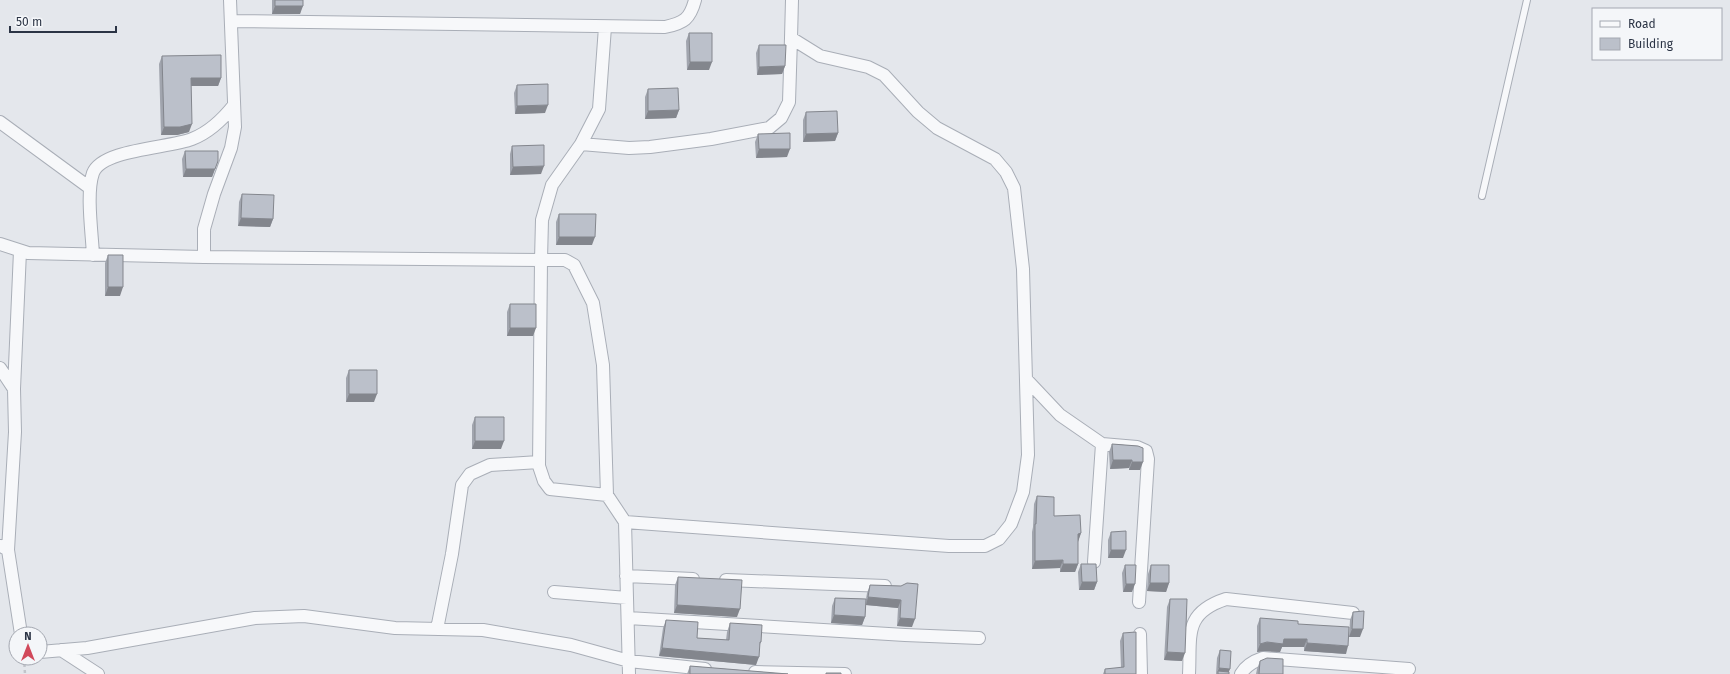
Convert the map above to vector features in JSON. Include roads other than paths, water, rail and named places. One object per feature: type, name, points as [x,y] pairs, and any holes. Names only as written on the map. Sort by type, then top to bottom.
[{"type":"street","points":[[204,257],[204,229],[214,194],[231,148],[235,127],[230,0]]},
{"type":"street","points":[[231,21],[665,27],[675,25],[689,18],[695,0]]},
{"type":"street","points":[[581,144],[628,148],[650,148],[711,139],[769,128],[780,118],[789,102],[792,0]]},
{"type":"street","points":[[604,27],[599,110],[581,144],[552,185],[542,220],[539,462],[544,481],[550,488],[607,495]]},
{"type":"street","points":[[625,522],[950,546],[984,546],[999,539],[1011,524],[1023,492],[1028,455],[1023,269],[1014,188],[1006,172],[995,159],[937,128],[918,112],[884,75],[868,67],[820,56],[791,38]]},
{"type":"street","points":[[93,256],[90,188],[94,171],[102,163],[129,151],[178,144],[193,139],[222,120],[234,105]]},
{"type":"street","points":[[0,122],[90,188]]},
{"type":"street","points":[[0,244],[20,252],[93,256],[565,260],[574,265],[593,303],[600,337],[603,365],[607,495],[625,522],[629,674]]},
{"type":"street","points":[[19,626],[4,548],[15,432],[14,389],[20,252]]},
{"type":"street","points":[[0,368],[14,389]]},
{"type":"street","points":[[1026,379],[1060,415],[1102,444],[1137,447],[1146,451],[1148,459],[1140,602]]},
{"type":"street","points":[[1094,562],[1102,444]]},
{"type":"street","points":[[437,629],[452,554],[462,485],[470,474],[490,465],[539,462]]},
{"type":"street","points":[[626,576],[898,587]]},
{"type":"street","points":[[554,592],[627,598]]},
{"type":"street","points":[[1189,674],[1191,628],[1200,613],[1214,603],[1226,599],[1353,613]]},
{"type":"street","points":[[48,651],[87,648],[255,618],[304,616],[395,628],[483,630],[571,645],[629,661],[716,670]]},
{"type":"street","points":[[628,618],[905,635],[979,638]]},
{"type":"street","points":[[1140,634],[1141,674]]},
{"type":"street","points":[[61,650],[98,674]]},
{"type":"street","points":[[1241,674],[1244,668],[1248,665],[1263,658],[1409,669]]},
{"type":"street","points":[[740,672],[845,674]]},
{"type":"lane","points":[[1482,196],[1528,0]]}]
